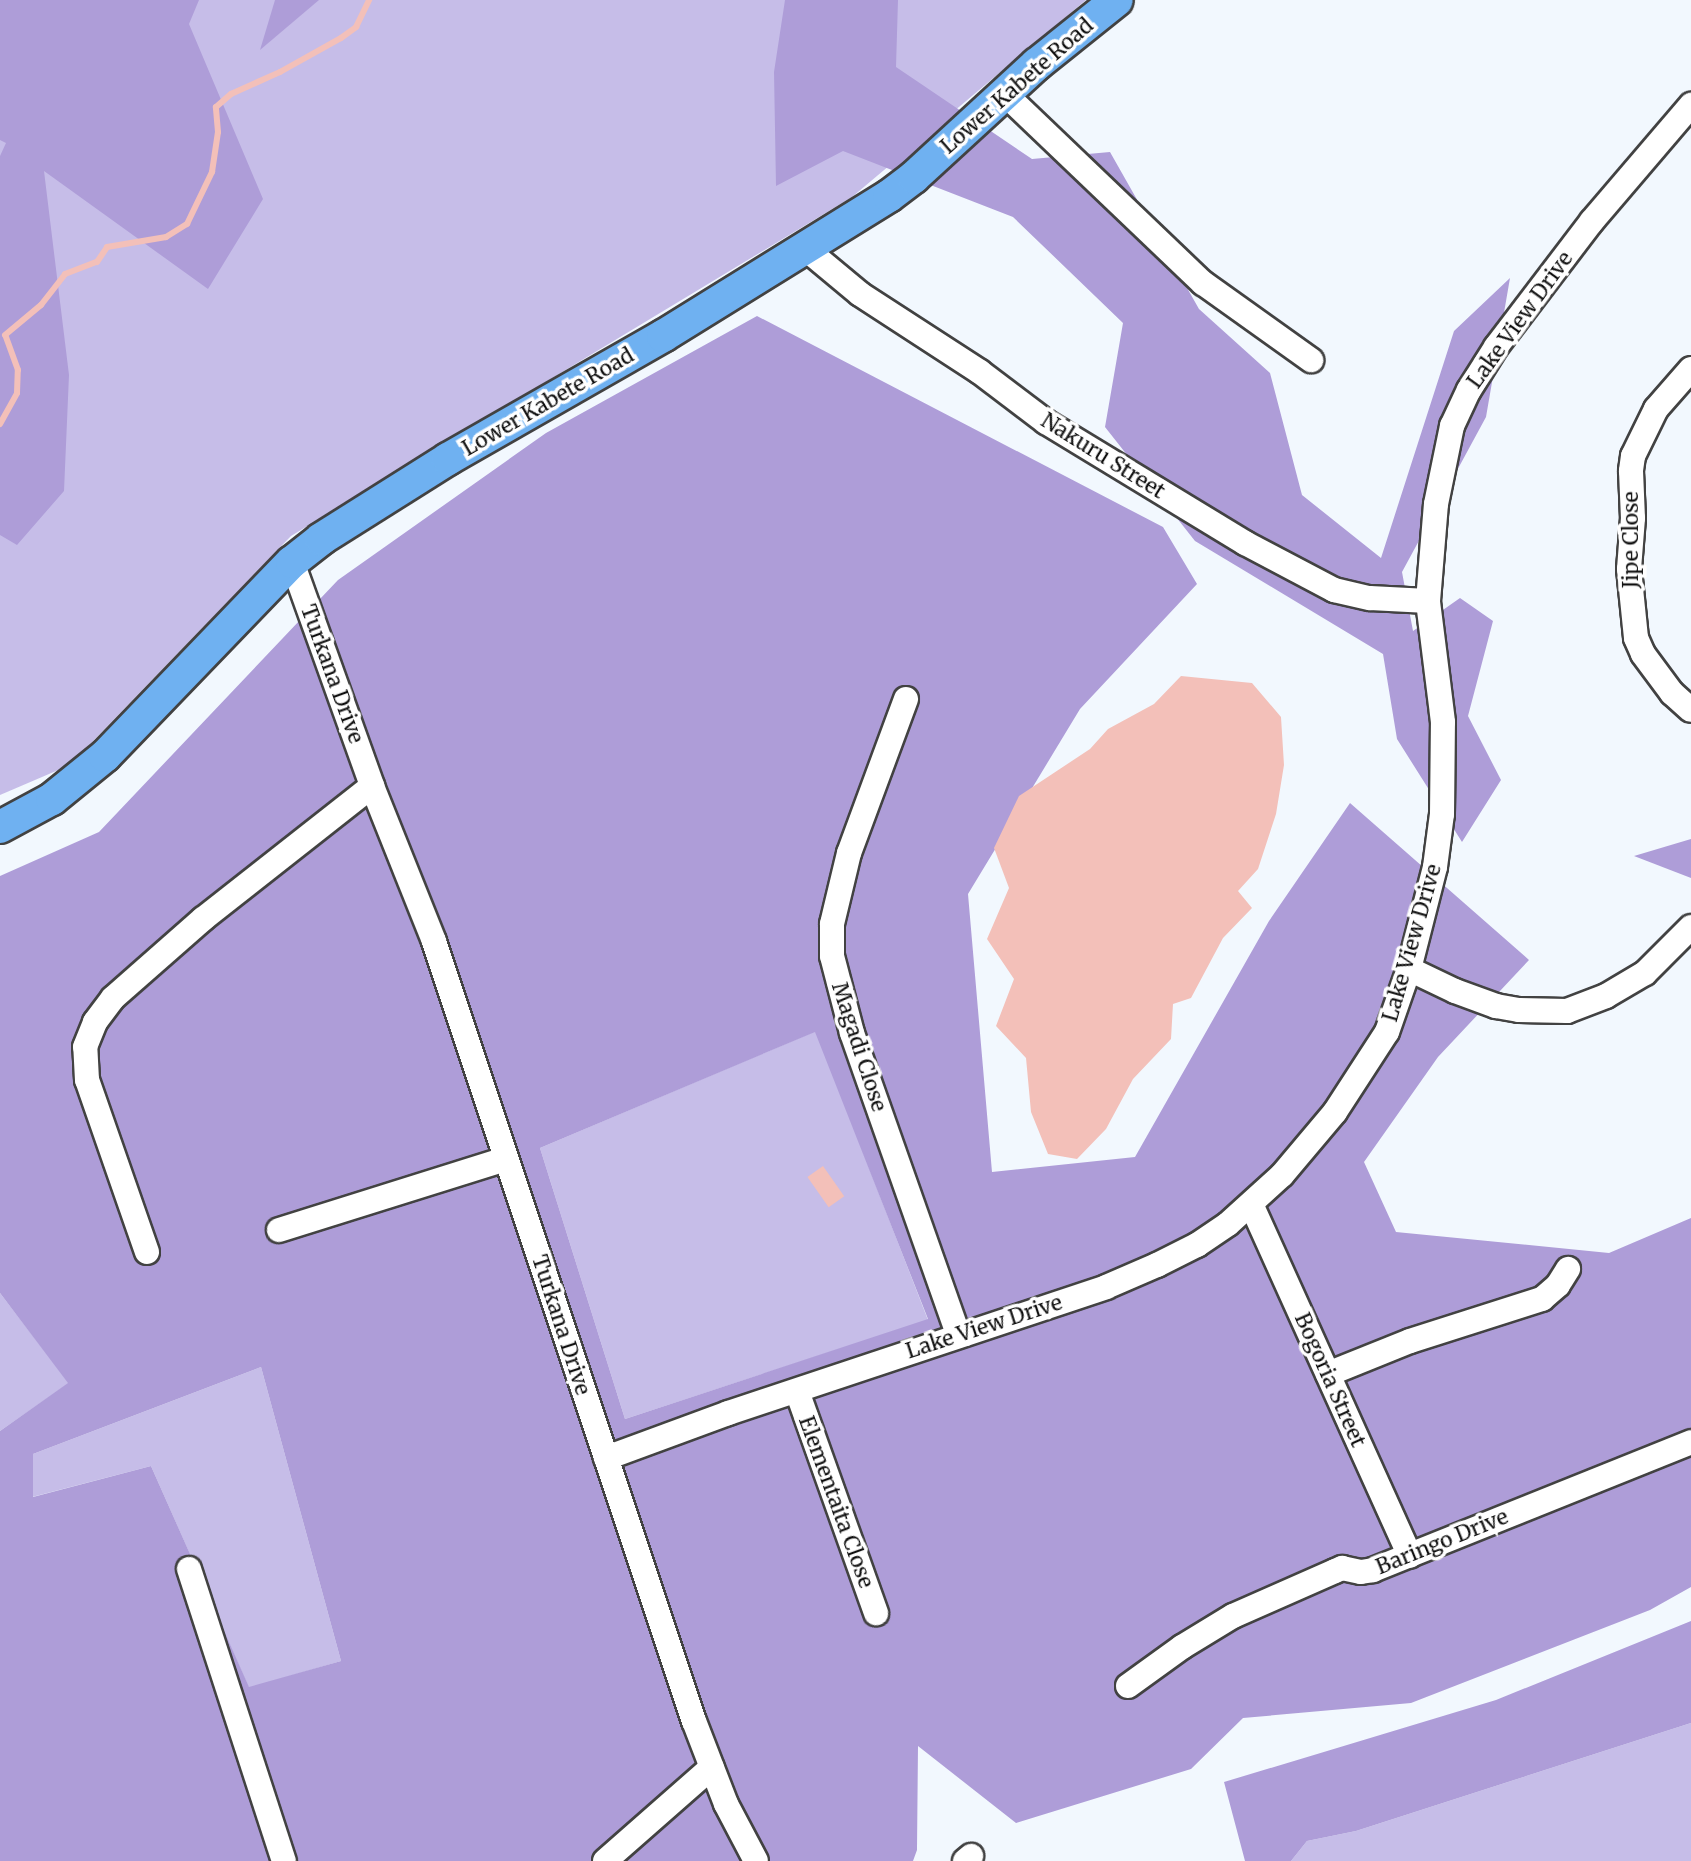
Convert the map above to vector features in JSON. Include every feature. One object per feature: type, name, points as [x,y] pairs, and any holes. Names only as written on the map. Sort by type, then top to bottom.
[{"type":"main road","name":"Lower Kabete Road","points":[[0,827],[52,799],[105,756],[292,562],[367,507],[663,336],[806,249],[914,177],[1037,64],[1117,0]]},
{"type":"street","points":[[1005,94],[1203,283],[1311,360]]},
{"type":"street","name":"Lake View Drive","points":[[606,1458],[1106,1287],[1157,1265],[1197,1245],[1251,1204],[1305,1149],[1387,1032],[1409,968],[1435,867],[1442,814],[1443,722],[1427,601],[1440,476],[1452,426],[1468,390],[1496,347],[1592,221],[1691,105]]},
{"type":"street","name":"Nakuru Street","points":[[806,249],[860,294],[980,372],[1046,422],[1245,543],[1334,590],[1370,598],[1427,601]]},
{"type":"street","name":"Jipe Close","points":[[1691,369],[1656,409],[1633,456],[1633,517],[1629,569],[1636,638],[1672,693],[1691,710]]},
{"type":"street","name":"Turkana Drive","points":[[292,562],[372,786],[434,941],[712,1767],[726,1804],[756,1861]]},
{"type":"street","name":"Magadi Close","points":[[906,699],[849,853],[832,924],[832,956],[852,1032],[958,1336]]},
{"type":"street","points":[[147,1252],[88,1080],[85,1047],[95,1022],[113,998],[203,919],[372,786]]},
{"type":"street","points":[[1409,968],[1455,991],[1496,1006],[1519,1010],[1567,1011],[1606,996],[1645,973],[1691,927]]},
{"type":"street","points":[[279,1230],[506,1159]]},
{"type":"street","name":"Bogoria Street","points":[[1251,1204],[1410,1556]]},
{"type":"street","points":[[1328,1374],[1410,1341],[1542,1299],[1558,1285],[1568,1269]]},
{"type":"street","name":"Elementaita Close","points":[[797,1391],[876,1613]]},
{"type":"street","name":"Baringo Drive","points":[[1128,1686],[1172,1654],[1233,1616],[1342,1568],[1367,1572],[1691,1442]]},
{"type":"street","points":[[189,1569],[284,1861]]},
{"type":"street","points":[[605,1861],[712,1767]]},
{"type":"shaded area","points":[[0,0],[1086,0],[852,197],[291,536],[70,765],[0,795]]},
{"type":"shaded area","points":[[0,0],[199,0],[189,24],[263,199],[208,289],[44,171],[69,375],[64,491],[17,545],[0,535],[0,156],[6,143],[0,140]]},
{"type":"shaded area","points":[[275,0],[319,0],[260,50]]},
{"type":"shaded area","points":[[785,0],[898,0],[896,67],[1032,159],[1110,152],[1199,309],[1270,373],[1302,495],[1381,558],[1454,331],[1510,278],[1486,417],[1402,572],[1413,631],[1460,598],[1493,621],[1468,716],[1501,780],[1462,842],[1397,739],[1383,654],[1195,541],[1105,427],[1123,323],[1013,217],[843,151],[776,186],[774,72]]},
{"type":"shaded area","points":[[757,316],[1163,527],[1197,584],[1080,709],[968,894],[992,1172],[1135,1157],[1269,921],[1350,803],[1529,960],[1438,1057],[1364,1162],[1396,1232],[1609,1253],[1691,1218],[1691,1587],[1650,1610],[1411,1703],[1243,1718],[1191,1769],[1016,1823],[918,1746],[917,1850],[913,1861],[0,1861],[0,1431],[68,1383],[0,1293],[0,876],[99,832],[338,580],[546,433]],"holes":[[[815,1032],[928,1319],[625,1419],[540,1148]],[[261,1367],[341,1661],[249,1687],[151,1466],[33,1497],[33,1454]]]},
{"type":"shaded area","points":[[1181,676],[1252,683],[1281,717],[1284,765],[1276,814],[1258,869],[1238,891],[1252,908],[1223,938],[1191,998],[1173,1004],[1171,1039],[1133,1079],[1106,1129],[1077,1159],[1048,1154],[1031,1112],[1026,1058],[996,1026],[1014,979],[987,939],[1009,888],[994,848],[1019,796],[1090,749],[1108,729],[1154,704]]},
{"type":"shaded area","points":[[1691,839],[1691,878],[1634,856]]},
{"type":"shaded area","points":[[816,1031],[928,1320],[625,1419],[540,1148]]},
{"type":"shaded area","points":[[823,1166],[844,1196],[829,1207],[807,1177]]},
{"type":"shaded area","points":[[0,1293],[69,1383],[0,1431]]},
{"type":"shaded area","points":[[261,1367],[341,1661],[249,1688],[151,1466],[32,1497],[33,1454]]},
{"type":"shaded area","points":[[1691,1621],[1691,1723],[1356,1831],[1307,1841],[1291,1861],[1245,1861],[1224,1782],[1496,1700]]},
{"type":"shaded area","points":[[1691,1723],[1691,1861],[1291,1861],[1307,1841],[1356,1831]]},
{"type":"waterway","points":[[0,424],[17,393],[18,370],[5,335],[41,305],[65,274],[97,262],[107,247],[166,237],[187,224],[212,172],[218,132],[216,107],[231,94],[280,72],[341,38],[356,27],[369,0]]}]
